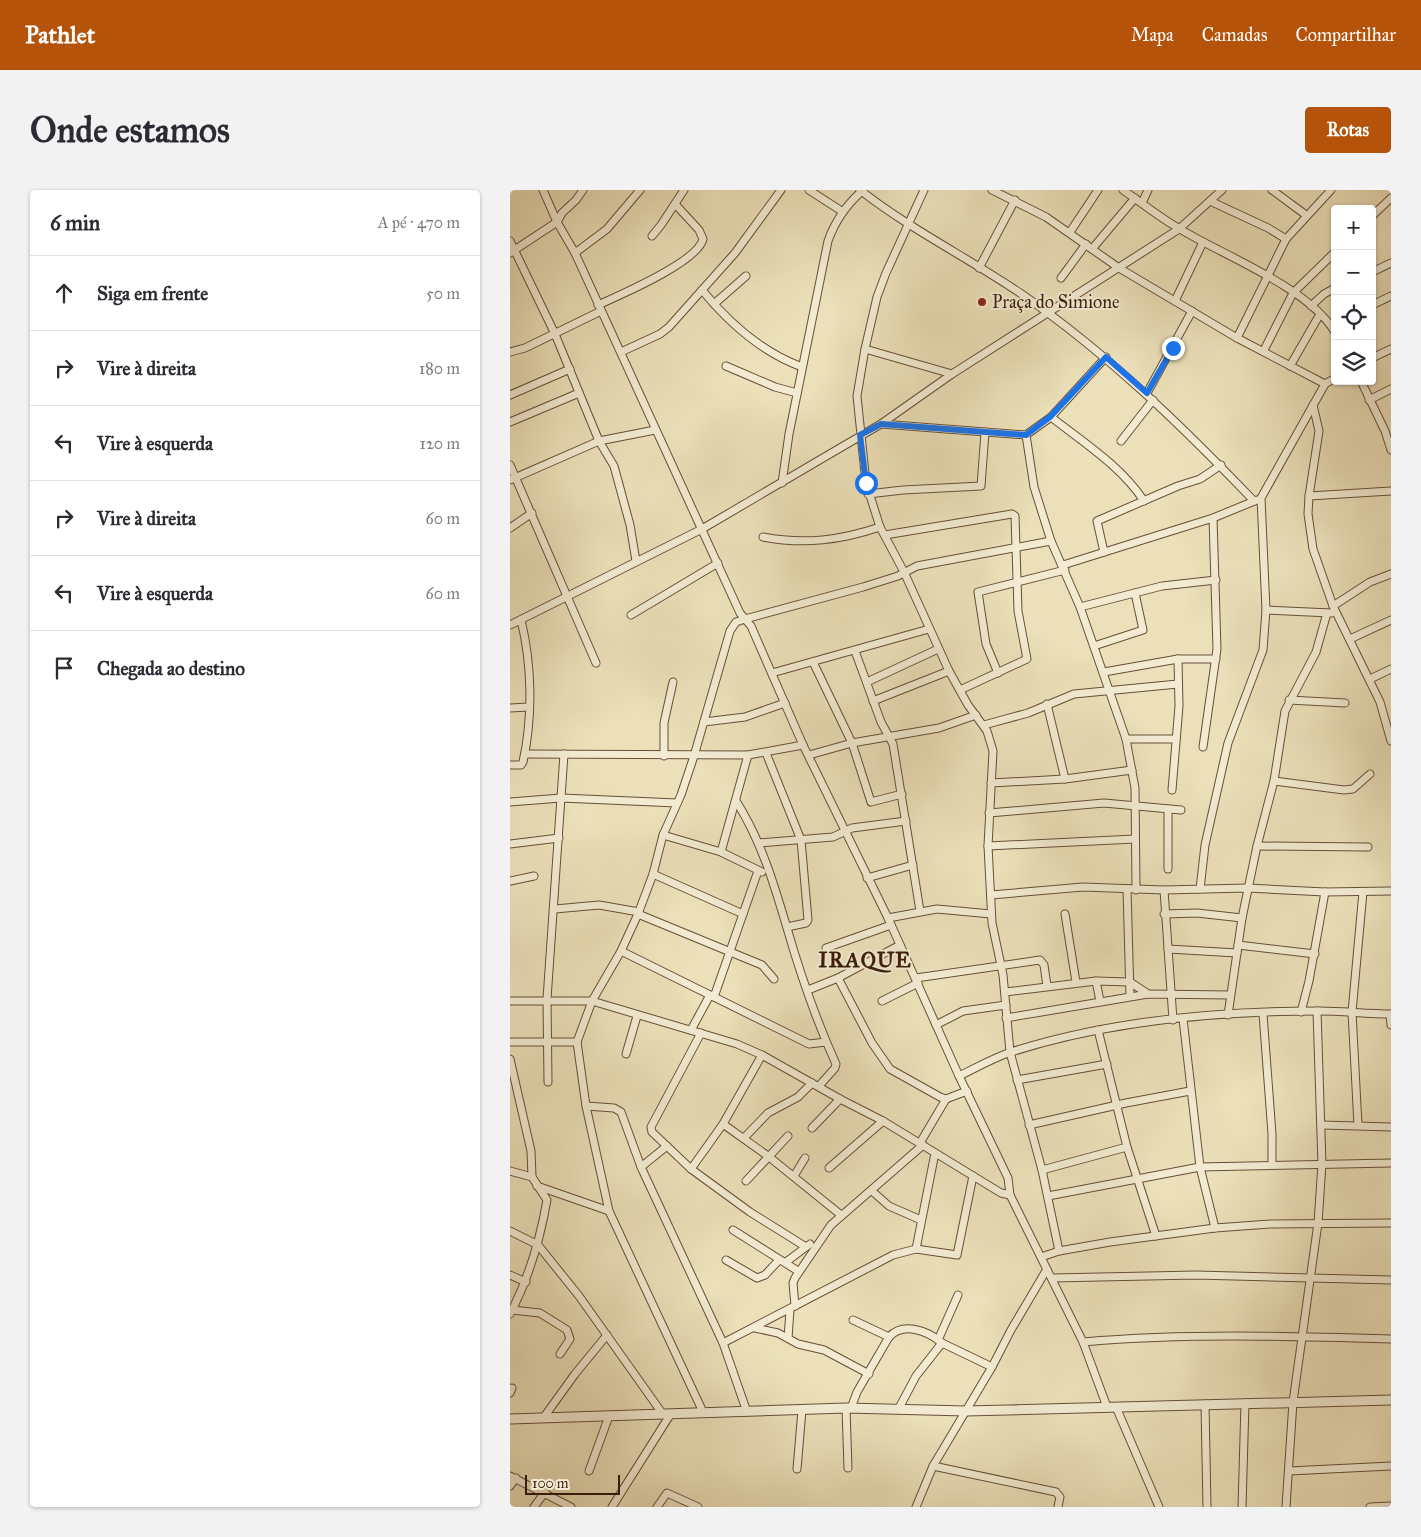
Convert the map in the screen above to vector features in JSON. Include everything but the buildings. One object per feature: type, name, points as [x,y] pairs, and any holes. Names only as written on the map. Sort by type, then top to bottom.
[{"type":"street","points":[[543,190],[557,222],[575,253],[740,613],[751,626],[803,745],[917,980],[959,1076],[1008,1178],[1010,1195],[1083,1342],[1159,1507]]},
{"type":"street","points":[[512,251],[557,222],[562,213],[576,200],[583,190]]},
{"type":"street","points":[[575,253],[606,229],[640,190]]},
{"type":"street","points":[[652,236],[684,190]]},
{"type":"street","points":[[620,352],[660,334],[735,253],[781,190]]},
{"type":"street","points":[[809,190],[843,212]]},
{"type":"street","points":[[782,482],[797,393],[828,241],[832,228],[861,190],[908,224],[1021,294],[1106,357],[1147,393],[1258,499]]},
{"type":"street","points":[[924,190],[880,289],[865,349],[857,396],[860,435],[868,494],[880,527],[904,572],[949,671],[984,725],[992,751],[988,846],[991,914],[1002,964],[1010,1052],[1042,1170],[1059,1251]]},
{"type":"street","points":[[992,190],[1015,200],[1070,232],[1119,268],[1237,338],[1264,350],[1325,384]]},
{"type":"street","points":[[1070,232],[1098,190]]},
{"type":"street","points":[[1123,190],[1179,229],[1293,293],[1331,324]]},
{"type":"street","points":[[1142,203],[1148,190]]},
{"type":"street","points":[[510,625],[702,528],[881,424],[952,374],[1179,229],[1222,190]]},
{"type":"street","points":[[1272,190],[1306,215]]},
{"type":"street","points":[[1237,338],[1286,239],[1306,215],[1331,190]]},
{"type":"street","points":[[1061,278],[1134,198]]},
{"type":"street","points":[[1376,212],[1391,198]]},
{"type":"street","points":[[978,268],[1015,200]]},
{"type":"street","points":[[1210,201],[1268,228],[1286,239]]},
{"type":"street","points":[[510,352],[525,348],[555,334],[665,272],[699,246],[703,239],[699,230],[675,204]]},
{"type":"street","points":[[510,241],[512,251],[555,334],[600,441],[614,466],[630,525],[636,561]]},
{"type":"street","points":[[1175,301],[1204,242]]},
{"type":"street","points":[[1264,350],[1293,293],[1331,256]]},
{"type":"street","points":[[1376,270],[1391,263]]},
{"type":"street","points":[[714,304],[746,276]]},
{"type":"street","points":[[702,290],[726,318],[757,344],[788,362],[802,367]]},
{"type":"street","points":[[1311,306],[1331,290]]},
{"type":"street","points":[[1376,303],[1391,296]]},
{"type":"street","points":[[1147,393],[1192,311]]},
{"type":"street","points":[[1290,366],[1320,314]]},
{"type":"street","points":[[865,349],[952,374]]},
{"type":"street","points":[[1376,356],[1391,349]]},
{"type":"street","points":[[881,424],[1026,435],[1051,416],[1106,357]]},
{"type":"street","points":[[726,366],[775,387],[797,393]]},
{"type":"street","points":[[510,395],[570,369]]},
{"type":"street","points":[[1200,889],[1205,844],[1228,744],[1260,662],[1266,610],[1258,499],[1325,384],[1331,380]]},
{"type":"street","points":[[1363,385],[1385,431],[1391,450]]},
{"type":"street","points":[[1369,400],[1391,389]]},
{"type":"street","points":[[510,422],[579,393]]},
{"type":"street","points":[[1121,441],[1153,400]]},
{"type":"street","points":[[1313,405],[1319,430],[1308,514],[1313,549],[1333,606],[1380,702],[1391,741]]},
{"type":"street","points":[[1051,416],[1112,466],[1128,481],[1144,501]]},
{"type":"street","points":[[513,479],[600,441],[655,430]]},
{"type":"street","points":[[868,494],[903,490],[981,486],[985,432]]},
{"type":"street","points":[[1026,435],[1034,487],[1051,541],[1080,607],[1126,739],[1132,770],[1136,839],[1136,890]]},
{"type":"street","points":[[510,465],[513,479],[532,513],[596,662]]},
{"type":"street","points":[[1104,552],[1097,521],[1200,479],[1221,465]]},
{"type":"street","points":[[1309,496],[1391,491]]},
{"type":"street","points":[[998,673],[986,644],[977,594],[979,591],[1017,583],[1104,552],[1213,518],[1258,499]]},
{"type":"street","points":[[510,528],[532,513]]},
{"type":"street","points":[[885,535],[1012,514],[1015,516],[1018,611],[1027,659],[960,690]]},
{"type":"street","points":[[1202,747],[1216,659],[1216,580],[1213,518]]},
{"type":"street","points":[[763,537],[786,542],[822,542],[880,527]]},
{"type":"street","points":[[703,1412],[609,1211],[586,1106],[577,1042],[592,1001],[621,951],[653,874],[662,835],[677,803],[694,756],[730,631],[736,622],[745,618],[863,587],[926,564],[1051,541]]},
{"type":"street","points":[[632,615],[718,564]]},
{"type":"street","points":[[1333,606],[1370,582],[1391,574]]},
{"type":"street","points":[[1080,607],[1162,586],[1216,580]]},
{"type":"street","points":[[1094,646],[1143,630],[1135,593]]},
{"type":"street","points":[[1266,610],[1337,614]]},
{"type":"street","points":[[1228,1015],[1242,918],[1257,846],[1274,781],[1289,700],[1310,666],[1326,613]]},
{"type":"street","points":[[510,766],[522,765],[525,754],[529,707],[527,653],[521,620]]},
{"type":"street","points":[[1350,639],[1391,620]]},
{"type":"street","points":[[772,673],[929,629]]},
{"type":"street","points":[[867,682],[938,649]]},
{"type":"street","points":[[855,651],[888,738],[893,744],[920,910]]},
{"type":"street","points":[[1104,672],[1178,659],[1216,659]]},
{"type":"street","points":[[1172,790],[1176,739],[1178,659]]},
{"type":"street","points":[[813,662],[852,743],[871,802],[902,794]]},
{"type":"street","points":[[1370,679],[1391,669]]},
{"type":"street","points":[[873,701],[949,671]]},
{"type":"street","points":[[664,756],[664,723],[673,682]]},
{"type":"street","points":[[984,725],[1028,713],[1074,694],[1110,689],[1178,684]]},
{"type":"street","points":[[1289,700],[1345,704]]},
{"type":"street","points":[[704,722],[745,717],[785,704]]},
{"type":"street","points":[[1046,704],[1065,779]]},
{"type":"street","points":[[510,708],[529,707]]},
{"type":"street","points":[[809,755],[852,743],[940,728],[976,715]]},
{"type":"street","points":[[1126,739],[1176,739]]},
{"type":"street","points":[[525,754],[748,755],[803,745]]},
{"type":"street","points":[[766,753],[800,840],[808,920],[806,923],[786,927]]},
{"type":"street","points":[[548,1082],[546,999],[564,754]]},
{"type":"street","points":[[721,852],[748,755]]},
{"type":"street","points":[[991,784],[1065,779],[1132,770]]},
{"type":"street","points":[[1274,781],[1344,790],[1353,789],[1370,774]]},
{"type":"street","points":[[510,802],[561,798],[677,803]]},
{"type":"street","points":[[736,801],[759,843],[778,894],[786,927],[836,1066],[798,1097],[768,1114],[744,1138]]},
{"type":"street","points":[[989,813],[1030,811],[1094,803],[1134,804],[1181,810]]},
{"type":"street","points":[[1168,808],[1168,868]]},
{"type":"street","points":[[759,843],[839,836],[852,828],[906,821]]},
{"type":"street","points":[[662,835],[721,852],[758,871],[769,874]]},
{"type":"street","points":[[510,844],[558,838]]},
{"type":"street","points":[[988,846],[1136,839]]},
{"type":"street","points":[[1257,846],[1368,847]]},
{"type":"street","points":[[867,878],[913,865]]},
{"type":"street","points":[[691,1030],[712,996],[758,871]]},
{"type":"street","points":[[653,874],[743,914]]},
{"type":"street","points":[[510,882],[534,876]]},
{"type":"street","points":[[991,895],[1083,887],[1136,890],[1248,888],[1325,892],[1391,891]]},
{"type":"street","points":[[1127,889],[1130,996]]},
{"type":"street","points":[[1164,890],[1164,914],[1172,994],[1172,1020]]},
{"type":"street","points":[[1301,1012],[1315,954],[1325,892]]},
{"type":"street","points":[[1358,1125],[1352,1012],[1363,892]]},
{"type":"street","points":[[554,909],[599,905],[638,913],[729,953],[762,965],[774,979]]},
{"type":"street","points":[[826,948],[920,910],[937,909],[991,914]]},
{"type":"street","points":[[1065,914],[1076,982]]},
{"type":"street","points":[[1164,914],[1198,914],[1242,918]]},
{"type":"street","points":[[808,990],[838,978],[900,945]]},
{"type":"street","points":[[1168,950],[1237,949],[1315,954]]},
{"type":"street","points":[[621,951],[809,1044],[826,1042]]},
{"type":"street","points":[[882,1001],[917,980],[1002,964],[1042,961],[1047,986]]},
{"type":"street","points":[[838,978],[872,1043],[890,1069],[946,1099]]},
{"type":"street","points":[[1096,980],[1100,1001]]},
{"type":"street","points":[[1005,992],[1096,980],[1130,982],[1148,994]]},
{"type":"street","points":[[1006,1018],[1148,994],[1230,995]]},
{"type":"street","points":[[510,1000],[592,1001],[637,1016],[702,1033],[762,1054],[840,1099],[883,1121],[1001,1193],[1010,1195]]},
{"type":"street","points":[[936,1025],[963,1011],[1006,1004]]},
{"type":"street","points":[[1286,1507],[1293,1402],[1318,1223],[1322,1164],[1317,1011]]},
{"type":"street","points":[[959,1076],[1010,1052],[1098,1030],[1172,1020],[1228,1015],[1317,1011],[1390,1014],[1391,1025]]},
{"type":"street","points":[[1263,1014],[1272,1134],[1272,1165]]},
{"type":"street","points":[[626,1054],[637,1016]]},
{"type":"street","points":[[1183,1019],[1200,1167],[1215,1228]]},
{"type":"street","points":[[1098,1030],[1127,1147],[1156,1236]]},
{"type":"street","points":[[702,1033],[651,1127],[652,1132],[691,1170],[750,1212],[806,1246]]},
{"type":"street","points":[[510,1042],[577,1042]]},
{"type":"street","points":[[691,1170],[722,1124],[762,1054]]},
{"type":"street","points":[[510,1059],[531,1151],[532,1178],[547,1200],[538,1246],[526,1282],[511,1312],[540,1312],[567,1330],[570,1339],[560,1354]]},
{"type":"street","points":[[1017,1080],[1107,1064]]},
{"type":"street","points":[[788,1338],[793,1283],[798,1271],[821,1238],[842,1215],[872,1191],[922,1144],[946,1099],[967,1091]]},
{"type":"street","points":[[1029,1125],[1116,1105],[1190,1091]]},
{"type":"street","points":[[812,1128],[840,1099]]},
{"type":"street","points":[[586,1106],[614,1108],[621,1112],[641,1167],[723,1343],[747,1412]]},
{"type":"street","points":[[829,1168],[883,1121]]},
{"type":"street","points":[[722,1124],[768,1156],[842,1215]]},
{"type":"street","points":[[1322,1124],[1391,1127]]},
{"type":"street","points":[[746,1181],[788,1136]]},
{"type":"street","points":[[641,1167],[667,1146]]},
{"type":"street","points":[[1042,1170],[1127,1147]]},
{"type":"street","points":[[916,1249],[935,1153]]},
{"type":"street","points":[[794,1176],[805,1158]]},
{"type":"street","points":[[1048,1196],[1200,1167],[1391,1164]]},
{"type":"street","points":[[510,1170],[532,1178]]},
{"type":"street","points":[[723,1343],[893,1255],[916,1249],[954,1256],[958,1255],[973,1176]]},
{"type":"street","points":[[537,1186],[609,1211]]},
{"type":"street","points":[[872,1191],[889,1206],[921,1220]]},
{"type":"street","points":[[1040,1257],[1059,1251],[1215,1228],[1318,1223],[1391,1223]]},
{"type":"street","points":[[733,1230],[798,1271]]},
{"type":"street","points":[[510,1231],[538,1246],[579,1296],[666,1414]]},
{"type":"street","points":[[726,1260],[757,1278],[765,1275],[783,1261],[821,1238]]},
{"type":"street","points":[[916,1507],[933,1466],[1047,1269]]},
{"type":"street","points":[[510,1275],[526,1282]]},
{"type":"street","points":[[1052,1278],[1196,1275],[1391,1280]]},
{"type":"street","points":[[899,1408],[916,1376],[940,1342],[958,1296]]},
{"type":"street","points":[[853,1320],[889,1337]]},
{"type":"street","points":[[755,1328],[788,1338],[798,1344],[829,1352],[869,1374]]},
{"type":"street","points":[[848,1468],[849,1408],[889,1337],[895,1331],[902,1328],[925,1334],[992,1367]]},
{"type":"street","points":[[544,1417],[607,1335]]},
{"type":"street","points":[[1083,1342],[1135,1338],[1302,1337],[1391,1339]]},
{"type":"street","points":[[510,1418],[849,1408],[966,1411],[1391,1400]]},
{"type":"street","points":[[1242,1507],[1245,1403]]},
{"type":"street","points":[[1205,1404],[1207,1507]]},
{"type":"street","points":[[797,1469],[802,1410]]},
{"type":"street","points":[[612,1507],[666,1414]]},
{"type":"street","points":[[590,1470],[609,1416]]},
{"type":"street","points":[[933,1466],[1056,1492],[1060,1497],[1058,1507]]},
{"type":"street","points":[[1289,1471],[1391,1466]]},
{"type":"street","points":[[510,1486],[513,1477],[571,1507]]},
{"type":"street","points":[[534,1507],[545,1492]]},
{"type":"street","points":[[657,1507],[666,1493],[698,1507]]},
{"type":"street","points":[[1370,1507],[1391,1506]]},
{"type":"place","name":"Praça do Simione","points":[[982,302]]},
{"type":"district","name":"IRAQUE","points":[[865,959]]},
{"type":"route","points":[[866,483],[860,435],[881,424],[1026,435],[1051,416],[1106,357],[1147,393],[1173,348]]}]
